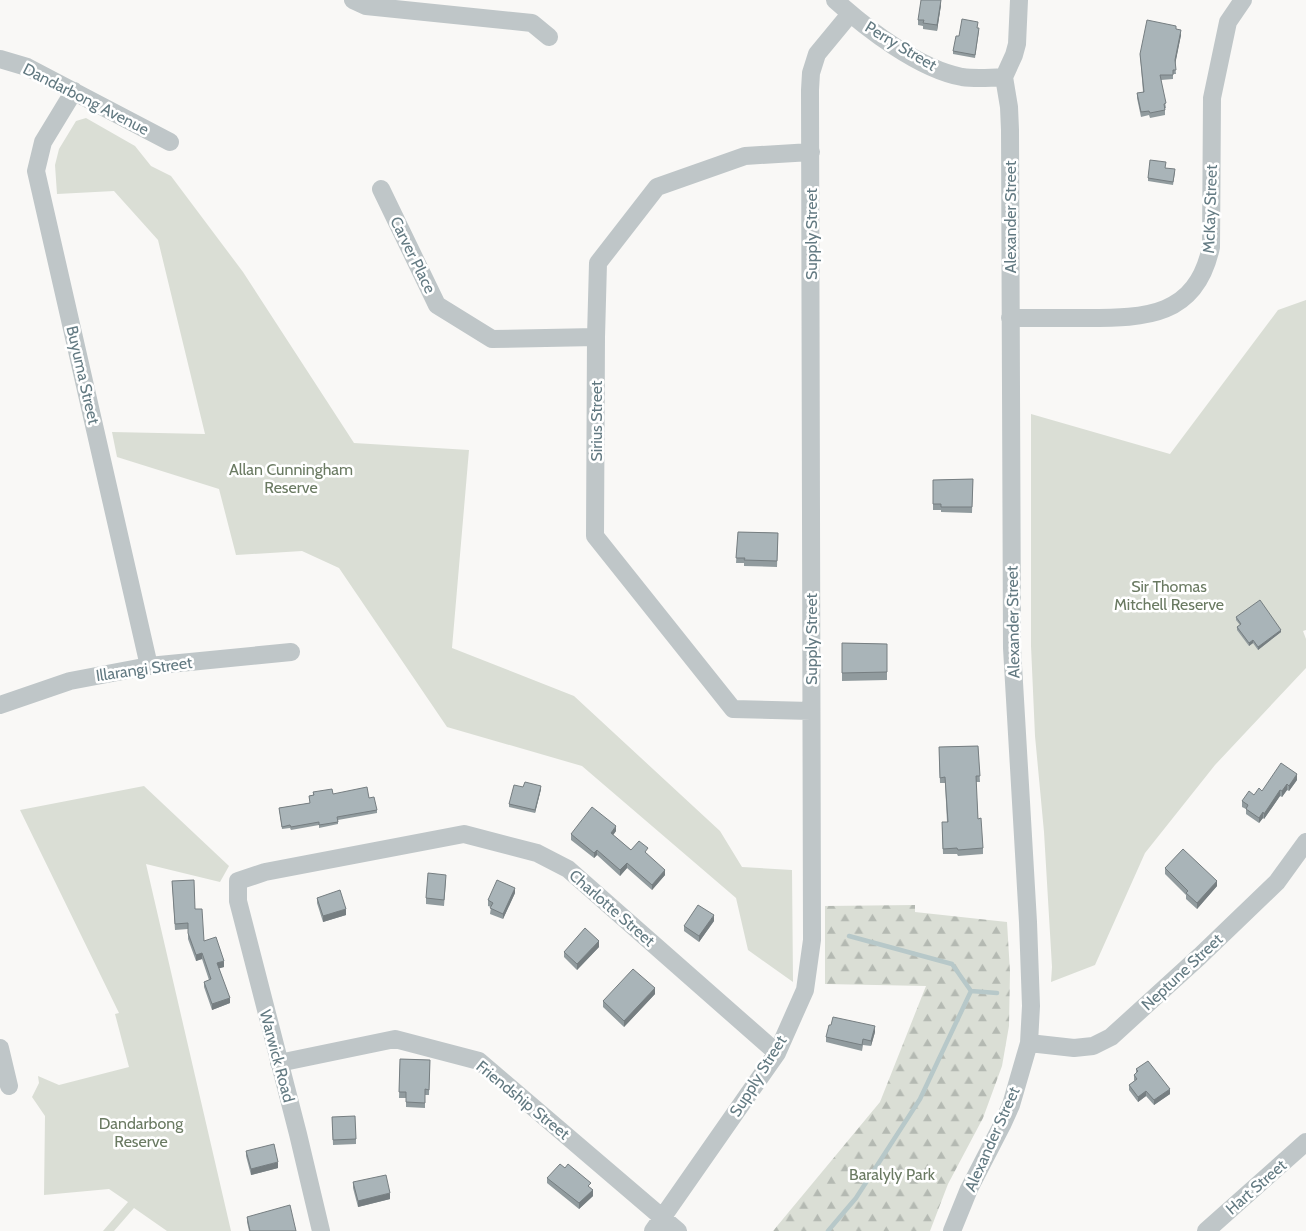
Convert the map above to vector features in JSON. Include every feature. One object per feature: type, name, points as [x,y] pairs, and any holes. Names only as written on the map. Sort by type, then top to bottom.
[{"type":"street","points":[[353,0],[366,6],[446,7],[532,23],[549,37]]},
{"type":"street","name":"Perry Street","points":[[835,0],[850,14],[889,43],[944,72],[972,78],[1004,77]]},
{"type":"street","points":[[1004,77],[1014,55],[1019,0]]},
{"type":"street","name":"McKay Street","points":[[1010,318],[1118,318],[1148,315],[1161,312],[1174,304],[1196,284],[1208,260],[1211,246],[1212,98],[1228,22],[1242,0]]},
{"type":"street","name":"Supply Street","points":[[658,1224],[777,1053],[805,990],[812,942],[811,73],[817,54],[850,14]]},
{"type":"street","name":"Dandarbong Avenue","points":[[0,59],[27,66],[170,142]]},
{"type":"street","name":"Alexander Street","points":[[952,1231],[969,1189],[1011,1105],[1029,1042],[1031,1006],[1012,648],[1010,130],[1009,106],[1004,77]]},
{"type":"street","name":"Buyuma Street","points":[[74,91],[43,142],[36,171],[149,666]]},
{"type":"street","name":"Sirius Street","points":[[811,152],[745,156],[657,186],[598,264],[596,337],[596,536],[733,709],[811,711]]},
{"type":"street","name":"Carver Place","points":[[381,189],[438,305],[492,339],[596,337]]},
{"type":"street","name":"Illarangi Street","points":[[0,705],[70,681],[149,666],[291,652]]},
{"type":"street","name":"Charlotte Street","points":[[238,881],[265,872],[464,834],[537,852],[568,869],[777,1053]]},
{"type":"street","name":"Neptune Street","points":[[1029,1042],[1074,1048],[1093,1046],[1111,1037],[1200,956],[1277,882],[1306,842]]},
{"type":"street","name":"Warwick Road","points":[[238,881],[238,901],[321,1231]]},
{"type":"street","name":"Friendship Street","points":[[279,1064],[395,1039],[479,1061],[658,1224],[678,1231]]},
{"type":"street","points":[[0,1048],[9,1086]]},
{"type":"street","name":"Hart Street","points":[[1206,1231],[1306,1142]]},
{"type":"green space","name":"Allan Cunningham Reserve","points":[[86,118],[135,146],[151,166],[171,176],[243,272],[354,443],[469,450],[452,648],[574,696],[720,831],[742,867],[792,870],[793,982],[748,950],[736,898],[582,766],[447,727],[339,568],[302,551],[236,555],[219,489],[117,457],[112,432],[205,434],[158,240],[114,191],[57,194],[55,165],[59,149],[76,121]]},
{"type":"green space","name":"Sir Thomas Mitchell Reserve","points":[[1306,300],[1306,630],[1303,631],[1306,639],[1306,668],[1215,765],[1145,853],[1095,965],[1051,982],[1052,967],[1044,832],[1035,736],[1031,646],[1031,414],[1170,454],[1278,310]]},
{"type":"green space","name":"Dandarbong Reserve","points":[[144,786],[229,866],[220,882],[146,864],[231,1231],[167,1231],[134,1208],[114,1231],[103,1231],[128,1202],[109,1189],[44,1195],[45,1116],[32,1097],[39,1083],[38,1076],[59,1085],[129,1067],[115,1014],[119,1013],[20,810]]},
{"type":"green space","name":"Baralyly Park","points":[[915,905],[915,912],[1007,922],[1010,972],[1009,1026],[1002,1066],[983,1118],[948,1184],[930,1231],[773,1231],[880,1102],[926,986],[825,984],[825,906]]},
{"type":"building","points":[[921,0],[941,0],[937,25],[923,23],[924,20],[918,20]]},
{"type":"building","points":[[962,19],[978,22],[977,28],[979,28],[975,55],[953,51],[956,36],[959,36]]},
{"type":"building","points":[[1147,20],[1176,26],[1176,29],[1181,30],[1175,60],[1176,70],[1173,70],[1173,75],[1160,75],[1166,103],[1164,104],[1165,110],[1150,113],[1149,111],[1141,112],[1137,93],[1144,92],[1140,54]]},
{"type":"building","points":[[1150,160],[1166,162],[1165,168],[1175,169],[1173,182],[1148,178]]},
{"type":"building","points":[[973,479],[972,507],[941,507],[941,504],[933,504],[933,480]]},
{"type":"building","points":[[738,532],[778,533],[777,561],[736,558]]},
{"type":"building","points":[[1260,600],[1281,630],[1258,647],[1253,640],[1249,643],[1237,627],[1241,624],[1236,617]]},
{"type":"building","points":[[842,643],[887,644],[887,672],[842,673]]},
{"type":"building","points":[[978,746],[980,776],[976,776],[978,819],[981,818],[983,848],[943,849],[942,822],[948,822],[945,777],[940,778],[939,747]]},
{"type":"building","points":[[1281,763],[1297,774],[1289,786],[1287,784],[1282,791],[1280,790],[1264,814],[1263,812],[1259,818],[1246,809],[1248,805],[1242,801],[1249,791],[1254,795],[1259,788],[1262,791]]},
{"type":"building","points":[[525,782],[541,786],[535,810],[509,804],[514,785],[523,787]]},
{"type":"building","points":[[367,787],[369,798],[374,797],[377,810],[337,817],[338,822],[319,825],[319,822],[282,827],[279,808],[310,803],[309,796],[314,795],[313,792],[332,789],[333,794]]},
{"type":"building","points":[[592,807],[616,826],[611,833],[631,850],[639,841],[648,848],[645,852],[665,870],[652,885],[627,863],[620,870],[597,850],[594,853],[571,834]]},
{"type":"building","points":[[1183,849],[1217,881],[1197,903],[1165,868]]},
{"type":"building","points":[[428,873],[446,875],[444,900],[426,898]]},
{"type":"building","points":[[194,880],[195,909],[202,909],[204,941],[216,937],[224,961],[217,963],[230,998],[212,1004],[204,982],[211,979],[202,953],[196,955],[188,933],[188,923],[175,924],[172,881]]},
{"type":"building","points":[[497,880],[515,888],[503,914],[490,908],[493,903],[488,900]]},
{"type":"building","points":[[340,890],[346,909],[323,916],[317,898]]},
{"type":"building","points":[[698,905],[714,915],[699,936],[684,926]]},
{"type":"building","points":[[585,928],[599,941],[577,964],[564,952]]},
{"type":"building","points":[[633,969],[655,988],[624,1021],[603,1001]]},
{"type":"building","points":[[833,1017],[875,1026],[871,1041],[863,1039],[862,1045],[826,1037]]},
{"type":"building","points":[[400,1059],[430,1060],[429,1090],[425,1089],[425,1103],[406,1102],[406,1092],[399,1092]]},
{"type":"building","points":[[1148,1061],[1170,1089],[1154,1100],[1146,1091],[1138,1097],[1129,1085],[1137,1079],[1134,1075],[1138,1071],[1136,1069]]},
{"type":"building","points":[[355,1116],[356,1139],[333,1140],[332,1117]]},
{"type":"building","points":[[274,1144],[278,1162],[251,1169],[246,1151]]},
{"type":"building","points":[[560,1164],[565,1168],[568,1164],[591,1183],[588,1186],[593,1190],[579,1203],[547,1178]]},
{"type":"building","points":[[386,1175],[390,1193],[358,1201],[353,1182]]},
{"type":"building","points":[[290,1205],[296,1231],[250,1231],[247,1217]]},
{"type":"waterway","points":[[849,936],[952,964],[971,991]]},
{"type":"waterway","points":[[828,1231],[856,1198],[920,1099],[971,991],[997,993]]}]
